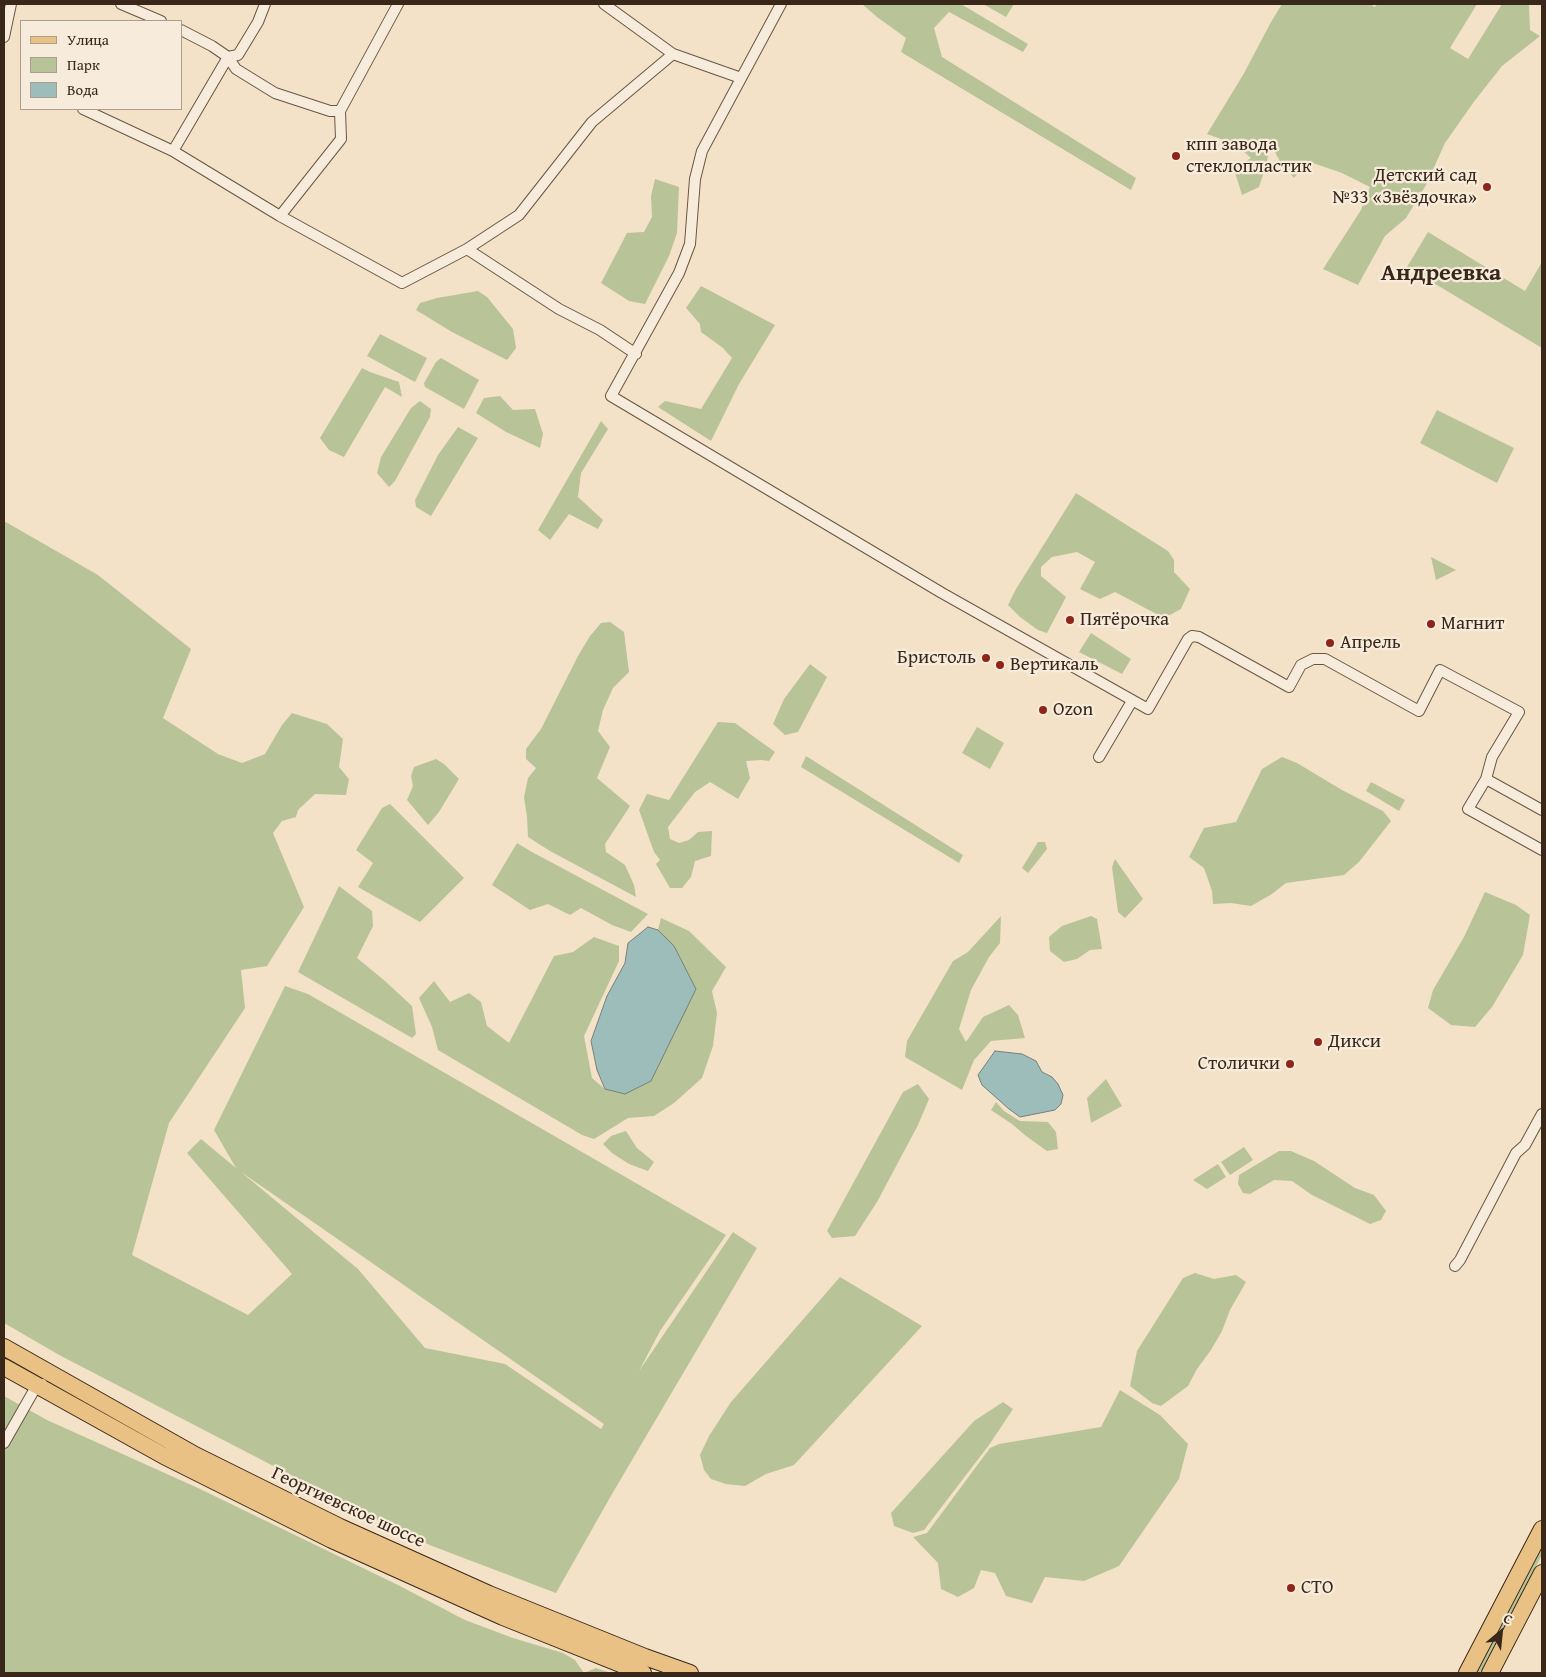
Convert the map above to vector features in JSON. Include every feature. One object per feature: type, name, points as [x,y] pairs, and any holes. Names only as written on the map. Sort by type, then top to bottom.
[{"type":"main road","name":"Георгиевское шоссе","points":[[4,1348],[194,1454],[340,1527],[489,1594],[645,1657],[690,1673]]},
{"type":"main road","name":"Георгиевское шоссе","points":[[4,1367],[164,1456],[323,1536],[503,1617],[642,1673]]},
{"type":"main road","points":[[1467,1673],[1542,1529]]},
{"type":"main road","points":[[1490,1673],[1542,1573]]},
{"type":"street","points":[[4,37],[11,4]]},
{"type":"street","points":[[121,4],[159,20]]},
{"type":"street","points":[[173,151],[228,57],[238,55],[258,22],[265,4]]},
{"type":"street","points":[[280,216],[341,139],[340,111],[398,4]]},
{"type":"street","points":[[604,4],[673,54],[741,78]]},
{"type":"street","points":[[781,4],[702,151],[695,179],[690,244],[679,273],[612,396],[942,593],[1132,702],[1148,709],[1188,639],[1192,636],[1199,637],[1289,687],[1301,665],[1313,659],[1325,659],[1419,711],[1440,670],[1519,712],[1492,757],[1486,779],[1468,810],[1542,850]]},
{"type":"street","points":[[182,31],[212,46],[228,57],[236,69],[275,93],[330,111],[340,111]]},
{"type":"street","points":[[85,110],[173,151],[280,216],[402,283],[467,249],[519,215],[592,122],[673,54]]},
{"type":"street","points":[[467,249],[559,309],[600,330],[636,354]]},
{"type":"street","points":[[1099,757],[1132,702]]},
{"type":"street","points":[[1486,779],[1542,810]]},
{"type":"street","points":[[1455,1266],[1460,1260],[1516,1153],[1525,1146],[1542,1114]]},
{"type":"street","points":[[4,1443],[37,1386],[46,1382],[67,1383]]},
{"type":"green space","points":[[862,4],[961,4],[1028,44],[1023,52],[949,12],[934,28],[942,57],[1136,178],[1131,190],[901,52],[906,38]]},
{"type":"green space","points":[[983,4],[1014,4],[1006,17]]},
{"type":"green space","points":[[1282,4],[1370,4],[1375,7],[1377,4],[1477,4],[1450,48],[1468,59],[1502,4],[1529,4],[1530,30],[1540,36],[1502,66],[1473,103],[1445,143],[1426,185],[1406,218],[1385,236],[1358,285],[1323,269],[1361,210],[1370,187],[1342,173],[1307,161],[1294,178],[1281,163],[1271,145],[1259,187],[1242,195],[1234,169],[1251,158],[1235,144],[1207,134],[1243,75]]},
{"type":"green space","points":[[655,179],[679,187],[677,233],[669,256],[645,304],[629,301],[601,283],[627,233],[644,232],[652,217],[651,196]]},
{"type":"green space","points":[[1428,232],[1525,291],[1542,262],[1542,348],[1407,267]]},
{"type":"green space","points":[[701,286],[775,325],[739,384],[711,441],[658,407],[665,401],[701,409],[732,358],[723,348],[701,332],[700,324],[686,308]]},
{"type":"green space","points":[[478,291],[487,297],[513,329],[516,348],[507,360],[452,332],[416,310],[420,303]]},
{"type":"green space","points":[[380,334],[427,358],[415,382],[367,356]]},
{"type":"green space","points":[[441,358],[479,380],[464,409],[425,387],[424,383],[436,362]]},
{"type":"green space","points":[[362,368],[399,382],[402,397],[385,387],[344,457],[329,450],[320,438]]},
{"type":"green space","points":[[500,396],[513,410],[535,409],[543,434],[540,448],[506,432],[476,413],[484,398]]},
{"type":"green space","points":[[420,401],[431,409],[430,417],[395,481],[389,487],[377,473],[381,457],[411,408]]},
{"type":"green space","points":[[1437,410],[1514,448],[1497,483],[1420,443]]},
{"type":"green space","points":[[601,421],[608,429],[581,473],[578,497],[603,520],[598,529],[569,514],[550,540],[538,530]]},
{"type":"green space","points":[[458,427],[478,438],[431,516],[416,507],[415,500],[438,455]]},
{"type":"green space","points":[[1076,493],[1168,551],[1174,560],[1174,572],[1190,589],[1181,609],[1164,618],[1115,592],[1100,599],[1080,589],[1095,562],[1077,552],[1052,557],[1041,567],[1041,576],[1066,597],[1047,633],[1038,630],[1020,617],[1008,605]]},
{"type":"green space","points":[[4,521],[98,575],[191,649],[163,718],[218,754],[242,763],[265,754],[282,725],[292,713],[327,724],[343,739],[339,767],[349,779],[346,795],[315,794],[298,810],[296,817],[282,821],[273,833],[304,907],[267,966],[241,970],[245,1008],[169,1123],[132,1255],[248,1315],[292,1274],[187,1153],[201,1139],[236,1168],[214,1130],[285,986],[308,994],[726,1235],[660,1331],[639,1371],[733,1232],[757,1248],[556,1593],[432,1546],[399,1531],[61,1356],[4,1323]],"holes":[[[241,1172],[604,1424],[601,1429],[505,1364],[425,1348],[358,1269]]]},
{"type":"green space","points":[[1431,557],[1456,570],[1436,580]]},
{"type":"green space","points":[[610,622],[624,632],[629,672],[613,688],[603,710],[598,731],[610,747],[597,778],[630,806],[605,844],[606,852],[625,865],[634,885],[636,897],[550,851],[528,837],[524,797],[528,778],[536,768],[526,759],[526,749],[541,729],[590,636],[601,623]]},
{"type":"green space","points":[[1091,633],[1131,659],[1122,674],[1079,652]]},
{"type":"green space","points":[[810,664],[827,677],[798,732],[785,735],[773,724],[784,699]]},
{"type":"green space","points":[[718,722],[735,723],[775,752],[769,761],[746,761],[750,778],[738,799],[710,782],[695,792],[668,827],[670,839],[679,843],[689,840],[698,832],[712,831],[711,856],[695,861],[691,877],[682,888],[670,888],[656,864],[660,860],[654,852],[639,810],[647,794],[669,800]]},
{"type":"green space","points":[[977,727],[1004,743],[990,769],[962,753]]},
{"type":"green space","points":[[806,756],[963,855],[959,863],[801,767]]},
{"type":"green space","points":[[1282,757],[1297,763],[1342,790],[1383,811],[1391,821],[1359,862],[1344,875],[1286,883],[1272,894],[1251,906],[1231,903],[1213,904],[1212,891],[1204,868],[1189,857],[1204,828],[1236,822],[1262,769]]},
{"type":"green space","points":[[436,759],[459,779],[439,812],[428,825],[407,800],[413,786],[411,776],[414,767]]},
{"type":"green space","points":[[1371,782],[1405,800],[1399,811],[1366,791]]},
{"type":"green space","points":[[390,804],[464,878],[420,922],[358,887],[373,863],[356,850],[382,808]]},
{"type":"green space","points":[[1038,842],[1045,842],[1047,849],[1028,873],[1022,868]]},
{"type":"green space","points":[[517,843],[648,914],[631,932],[612,925],[581,908],[570,915],[548,904],[530,910],[492,885]]},
{"type":"green space","points":[[1115,859],[1143,899],[1125,918],[1118,912],[1112,867]]},
{"type":"green space","points":[[339,886],[372,911],[373,926],[357,958],[412,1006],[416,1034],[412,1038],[298,972]]},
{"type":"green space","points":[[1485,892],[1516,905],[1530,915],[1523,955],[1492,1007],[1475,1027],[1451,1025],[1428,1008],[1433,990],[1464,937]]},
{"type":"green space","points":[[1001,916],[1000,943],[989,957],[971,990],[959,1029],[966,1042],[983,1017],[1009,1005],[1018,1015],[1025,1038],[991,1041],[974,1060],[962,1090],[905,1057],[907,1041],[953,961],[968,952]]},
{"type":"green space","points":[[1091,916],[1097,919],[1102,949],[1090,950],[1077,959],[1064,962],[1050,951],[1049,937],[1062,926]]},
{"type":"green space","points":[[661,918],[689,931],[726,967],[712,991],[717,1013],[713,1046],[702,1078],[674,1103],[654,1116],[628,1118],[594,1139],[582,1135],[438,1050],[432,1027],[419,998],[434,981],[450,1002],[469,993],[481,1002],[487,1026],[509,1043],[554,956],[573,952],[594,937],[619,946],[619,961],[584,1036],[592,1078],[605,1089],[696,989],[674,946],[658,930]]},
{"type":"green space","points":[[1106,1079],[1122,1106],[1091,1123],[1087,1098]]},
{"type":"green space","points":[[918,1084],[929,1099],[918,1125],[877,1202],[855,1236],[832,1238],[827,1231],[903,1092]]},
{"type":"green space","points":[[996,1102],[1004,1111],[1020,1121],[1048,1122],[1056,1132],[1058,1149],[1047,1151],[991,1110]]},
{"type":"green space","points":[[626,1131],[637,1148],[654,1162],[648,1171],[629,1164],[612,1153],[603,1144],[611,1136]]},
{"type":"green space","points":[[1244,1147],[1253,1160],[1230,1175],[1221,1162]]},
{"type":"green space","points":[[1279,1151],[1291,1151],[1314,1161],[1355,1188],[1374,1195],[1386,1211],[1381,1220],[1370,1224],[1312,1195],[1292,1181],[1274,1180],[1250,1194],[1243,1193],[1238,1184],[1239,1175]]},
{"type":"green space","points":[[1218,1164],[1226,1177],[1207,1189],[1193,1180]]},
{"type":"green space","points":[[1195,1273],[1214,1279],[1236,1275],[1246,1282],[1230,1310],[1222,1331],[1188,1386],[1161,1406],[1152,1403],[1130,1386],[1137,1351],[1183,1278]]},
{"type":"green space","points":[[840,1277],[922,1326],[794,1465],[766,1474],[745,1486],[726,1484],[711,1479],[704,1470],[700,1455],[709,1436],[731,1402]]},
{"type":"green space","points":[[1120,1390],[1160,1415],[1188,1444],[1179,1479],[1119,1566],[1084,1581],[1045,1577],[1032,1603],[1006,1596],[995,1573],[981,1570],[974,1588],[958,1597],[941,1589],[938,1563],[913,1537],[927,1533],[990,1448],[999,1444],[1101,1427]]},
{"type":"green space","points":[[4,1396],[47,1420],[198,1488],[398,1585],[465,1620],[513,1638],[563,1653],[575,1660],[584,1673],[4,1673]]},
{"type":"green space","points":[[1003,1402],[1013,1409],[989,1445],[924,1530],[913,1533],[894,1526],[891,1513],[974,1421]]},
{"type":"green space","points":[[1542,1542],[1542,1555],[1480,1673],[1473,1673]]},
{"type":"green space","points":[[596,1668],[611,1673],[584,1673]]},
{"type":"water","points":[[648,927],[658,930],[674,946],[696,989],[651,1081],[625,1094],[605,1089],[597,1070],[591,1041],[607,996],[625,963],[628,943]]},
{"type":"water","points":[[995,1051],[1022,1054],[1036,1061],[1042,1072],[1052,1077],[1058,1084],[1063,1095],[1061,1104],[1055,1110],[1020,1117],[1009,1109],[982,1085],[978,1075]]},
{"type":"place","name":"кпп завода стеклопластик","points":[[1176,156]]},
{"type":"place","name":"Детский сад №33 «Звёздочка»","points":[[1487,187]]},
{"type":"place","name":"Пятёрочка","points":[[1070,620]]},
{"type":"place","name":"Магнит","points":[[1431,624]]},
{"type":"place","name":"Апрель","points":[[1330,643]]},
{"type":"place","name":"Бристоль","points":[[986,658]]},
{"type":"place","name":"Вертикаль","points":[[1000,665]]},
{"type":"place","name":"Ozon","points":[[1043,710]]},
{"type":"place","name":"Дикси","points":[[1318,1042]]},
{"type":"place","name":"Столички","points":[[1290,1064]]},
{"type":"place","name":"СТО","points":[[1291,1588]]},
{"type":"district","name":"Андреевка","points":[[1441,274]]}]
